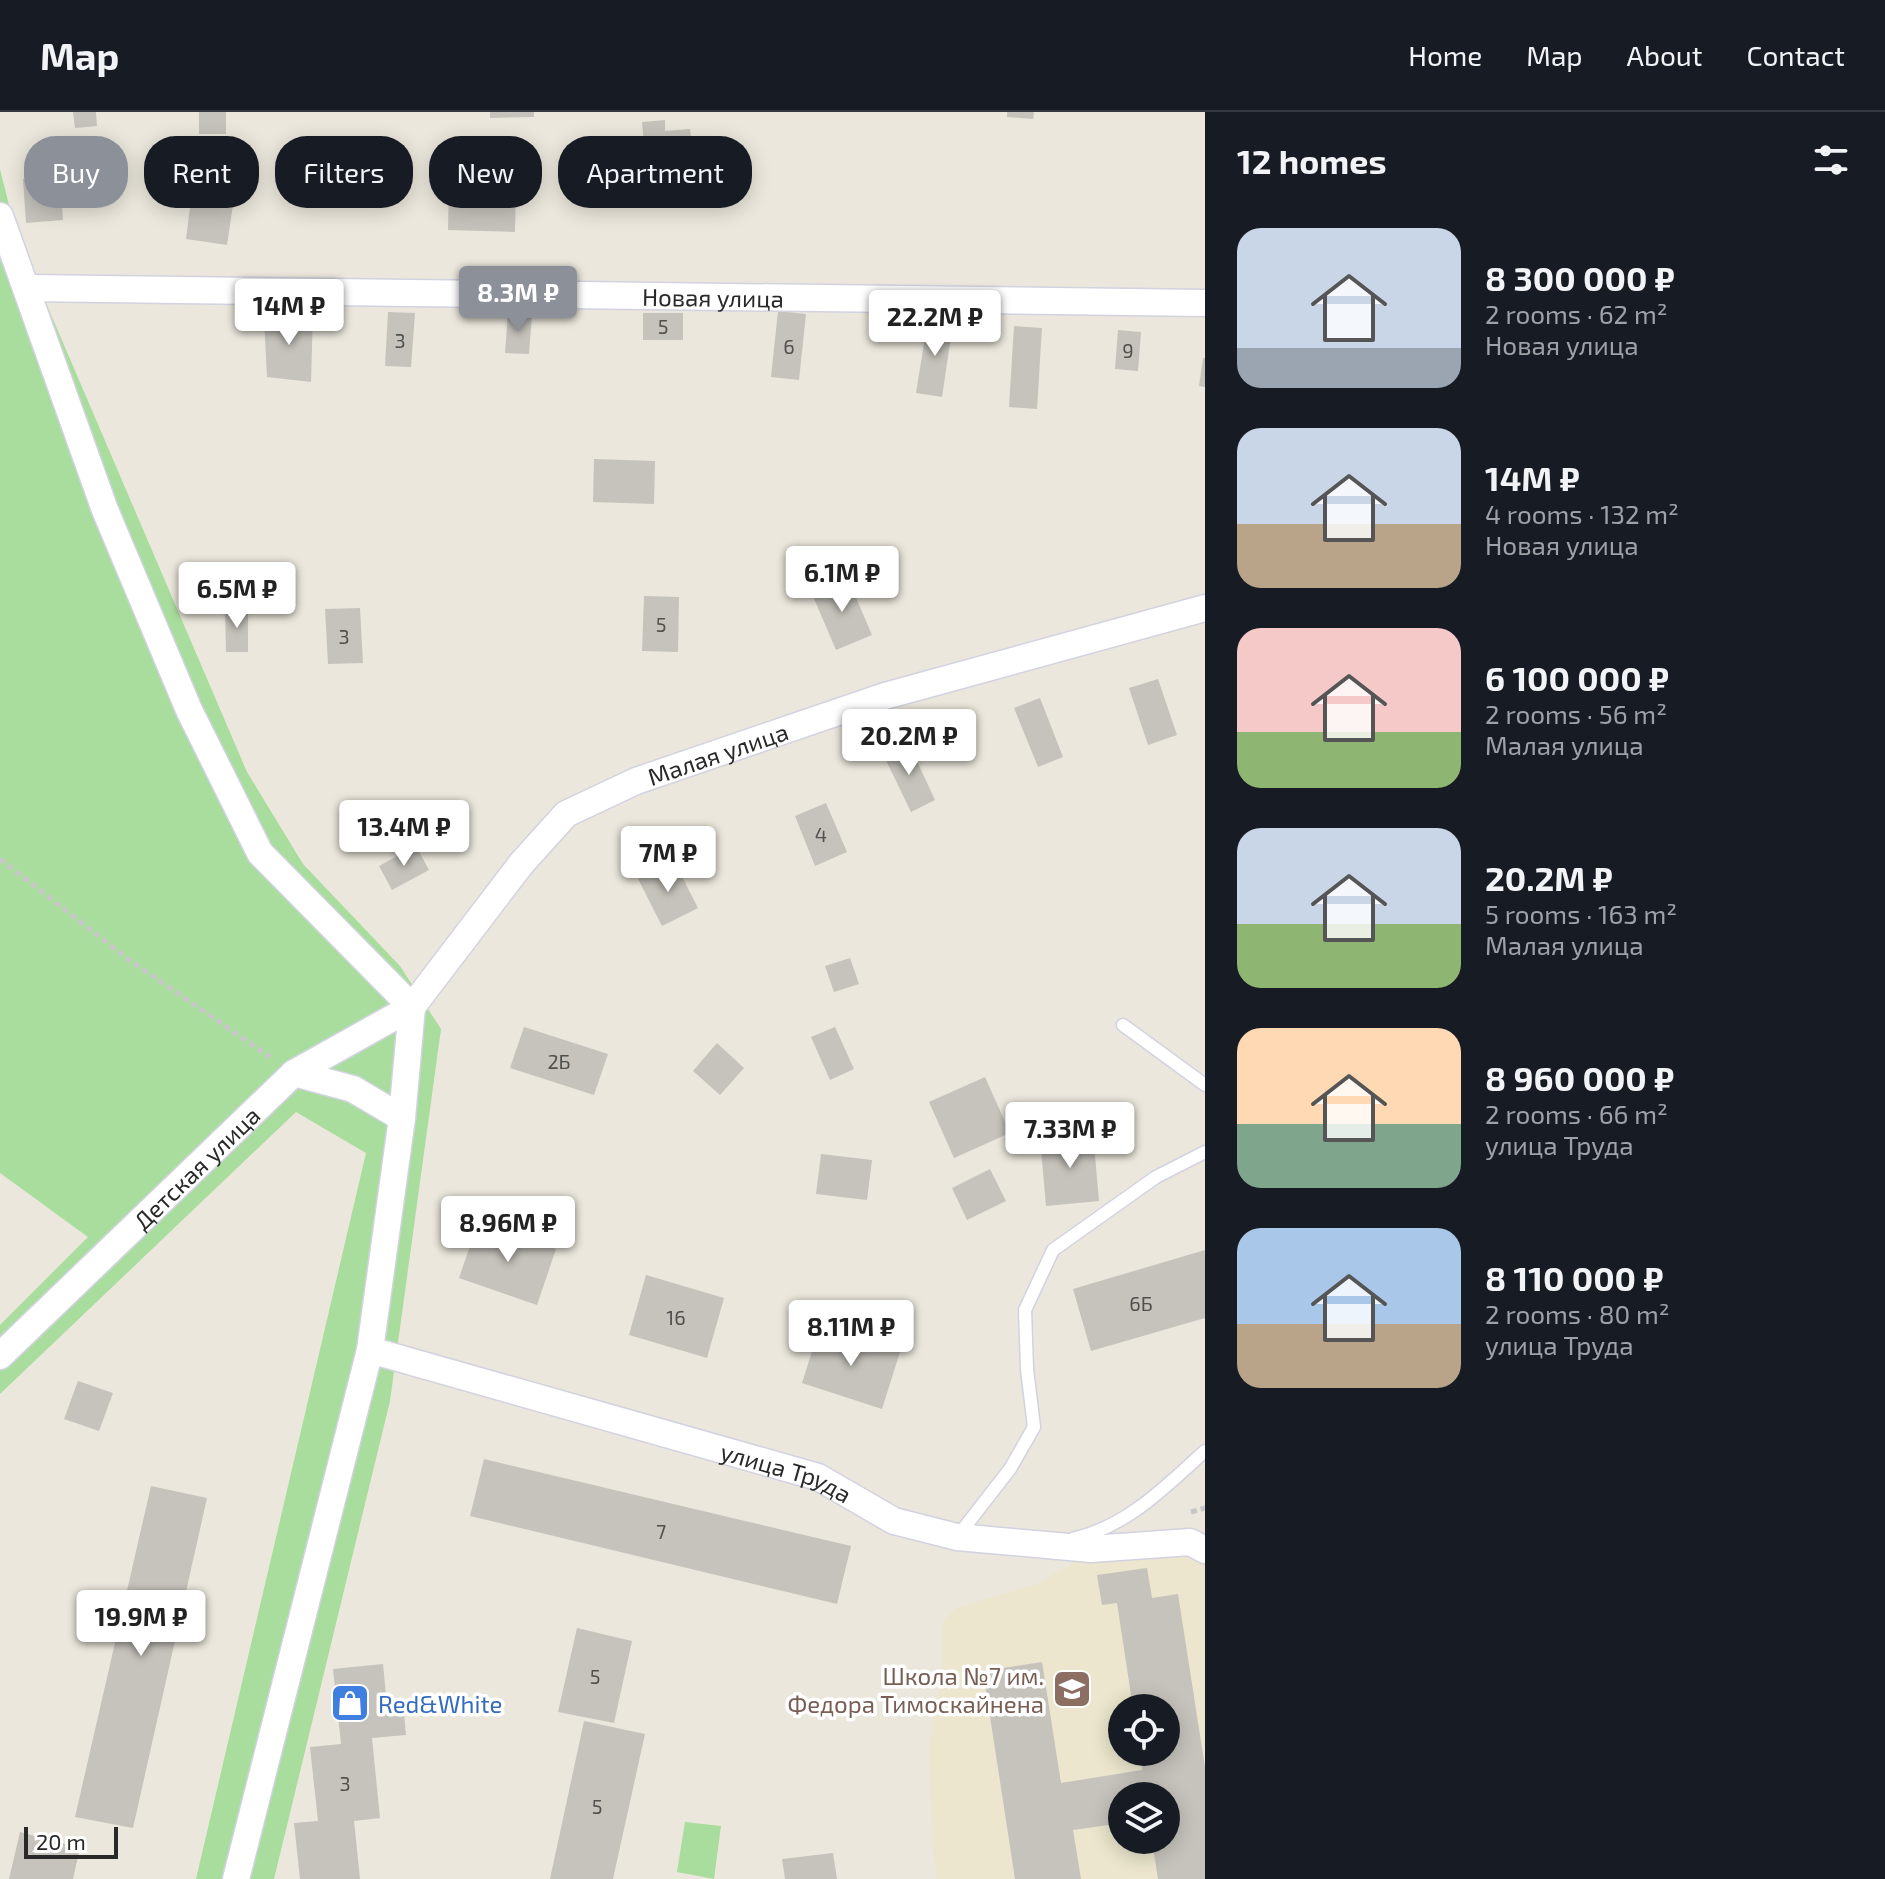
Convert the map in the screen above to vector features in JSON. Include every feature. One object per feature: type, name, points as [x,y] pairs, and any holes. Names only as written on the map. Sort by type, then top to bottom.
[{"type":"street","points":[[0,216],[105,510],[189,710],[260,853],[412,1007],[402,1118],[370,1350],[236,1879]]},
{"type":"street","name":"Новая улица","points":[[27,288],[1205,303]]},
{"type":"street","name":"Малая улица","points":[[412,1007],[521,864],[566,814],[636,781],[885,696],[1205,608]]},
{"type":"street","name":"Детская улица","points":[[0,1356],[294,1073],[412,1007]]},
{"type":"street","points":[[294,1073],[353,1089],[402,1118]]},
{"type":"street","name":"улица Труда","points":[[370,1350],[818,1477],[894,1521],[957,1537],[1091,1549],[1190,1542],[1205,1550]]},
{"type":"lane","points":[[1123,1025],[1205,1085]]},
{"type":"lane","points":[[957,1537],[1010,1469],[1034,1427],[1027,1369],[1025,1310],[1053,1250],[1156,1177],[1205,1152]]},
{"type":"lane","points":[[1042,1546],[1113,1526],[1154,1498],[1205,1451]]},
{"type":"path","points":[[0,859],[128,959],[294,1073]]},
{"type":"shaded area","name":"Школа №7 им. Федора Тимоскайнена","points":[[1205,1534],[1205,1879],[937,1879],[932,1845],[929,1747],[942,1670],[943,1621],[956,1608],[1034,1585],[1071,1565],[1102,1540]]},
{"type":"green space","points":[[0,169],[16,233],[247,772],[303,864],[400,966],[441,1029],[390,1401],[274,1879],[196,1879],[366,1153],[296,1112],[0,1394],[0,1325],[88,1237],[0,1173]]},
{"type":"green space","points":[[685,1822],[721,1826],[714,1879],[677,1872]]},
{"type":"building","points":[[73,112],[96,112],[97,126],[75,128]]},
{"type":"building","points":[[199,112],[226,112],[226,134],[199,134]]},
{"type":"building","points":[[490,112],[534,112],[534,117],[490,118]]},
{"type":"building","points":[[1007,112],[1034,112],[1033,119],[1007,117]]},
{"type":"building","points":[[665,120],[665,131],[690,129],[691,136],[643,136],[642,122]]},
{"type":"building","points":[[25,208],[62,208],[63,220],[26,223]]},
{"type":"building","points":[[190,208],[233,208],[227,245],[186,239]]},
{"type":"building","points":[[448,208],[515,208],[515,232],[448,230]]},
{"type":"building","points":[[778,311],[806,314],[799,380],[771,377]]},
{"type":"building","points":[[313,312],[311,382],[267,377],[264,319]]},
{"type":"building","points":[[388,312],[415,313],[411,367],[385,366]]},
{"type":"building","points":[[508,313],[532,315],[529,354],[505,353]]},
{"type":"building","points":[[643,313],[683,313],[683,340],[643,340]]},
{"type":"building","points":[[928,319],[953,323],[942,397],[916,393]]},
{"type":"building","points":[[1014,326],[1042,328],[1037,409],[1009,407]]},
{"type":"building","points":[[1118,330],[1141,332],[1138,371],[1115,369]]},
{"type":"building","points":[[1205,358],[1205,387],[1199,386]]},
{"type":"building","points":[[594,459],[655,461],[654,504],[593,502]]},
{"type":"building","points":[[848,579],[872,635],[836,650],[812,594]]},
{"type":"building","points":[[644,596],[679,597],[678,652],[642,651]]},
{"type":"building","points":[[360,608],[363,663],[328,664],[325,609]]},
{"type":"building","points":[[225,609],[248,609],[248,652],[226,652]]},
{"type":"building","points":[[1158,679],[1177,735],[1148,745],[1129,688]]},
{"type":"building","points":[[1040,698],[1063,757],[1038,767],[1014,708]]},
{"type":"building","points":[[908,742],[935,800],[911,812],[883,754]]},
{"type":"building","points":[[826,803],[847,852],[815,866],[795,816]]},
{"type":"building","points":[[416,846],[429,870],[392,890],[379,866]]},
{"type":"building","points":[[674,861],[698,908],[662,926],[638,879]]},
{"type":"building","points":[[850,958],[859,984],[834,992],[825,966]]},
{"type":"building","points":[[524,1027],[608,1054],[594,1095],[510,1068]]},
{"type":"building","points":[[835,1027],[854,1069],[830,1080],[811,1037]]},
{"type":"building","points":[[717,1043],[744,1068],[720,1095],[693,1071]]},
{"type":"building","points":[[985,1077],[1010,1133],[954,1158],[929,1102]]},
{"type":"building","points":[[1093,1133],[1099,1201],[1046,1206],[1040,1138]]},
{"type":"building","points":[[821,1154],[872,1160],[867,1200],[816,1194]]},
{"type":"building","points":[[990,1169],[1006,1201],[967,1220],[952,1188]]},
{"type":"building","points":[[478,1223],[556,1249],[537,1305],[459,1278]]},
{"type":"building","points":[[1205,1250],[1205,1318],[1091,1351],[1073,1289]]},
{"type":"building","points":[[646,1275],[724,1298],[707,1358],[629,1335]]},
{"type":"building","points":[[820,1326],[900,1352],[882,1409],[802,1383]]},
{"type":"building","points":[[78,1381],[113,1393],[99,1431],[64,1419]]},
{"type":"building","points":[[484,1459],[851,1546],[837,1604],[470,1516]]},
{"type":"building","points":[[151,1486],[207,1498],[133,1828],[75,1817]]},
{"type":"building","points":[[1147,1568],[1152,1598],[1178,1594],[1205,1767],[1205,1879],[1158,1879],[1154,1854],[1180,1854],[1180,1782],[1108,1782],[1108,1825],[1073,1830],[1081,1879],[1015,1879],[983,1671],[1042,1662],[1061,1783],[1142,1770],[1142,1766],[1180,1766],[1180,1694],[1131,1694],[1117,1603],[1102,1605],[1097,1575]]},
{"type":"building","points":[[577,1628],[632,1641],[614,1723],[558,1712]]},
{"type":"building","points":[[383,1664],[387,1705],[403,1703],[406,1735],[372,1738],[380,1818],[354,1821],[360,1879],[300,1879],[294,1823],[318,1821],[310,1747],[341,1744],[333,1669]]},
{"type":"building","points":[[584,1721],[645,1734],[613,1879],[550,1879]]},
{"type":"building","points":[[20,1832],[80,1848],[73,1879],[9,1879]]},
{"type":"building","points":[[833,1853],[837,1879],[785,1879],[782,1859]]},
{"type":"place","name":"Школа №7 им. Федора Тимоскайнена","points":[[1072,1689]]},
{"type":"place","name":"Red&White","points":[[350,1703]]}]
